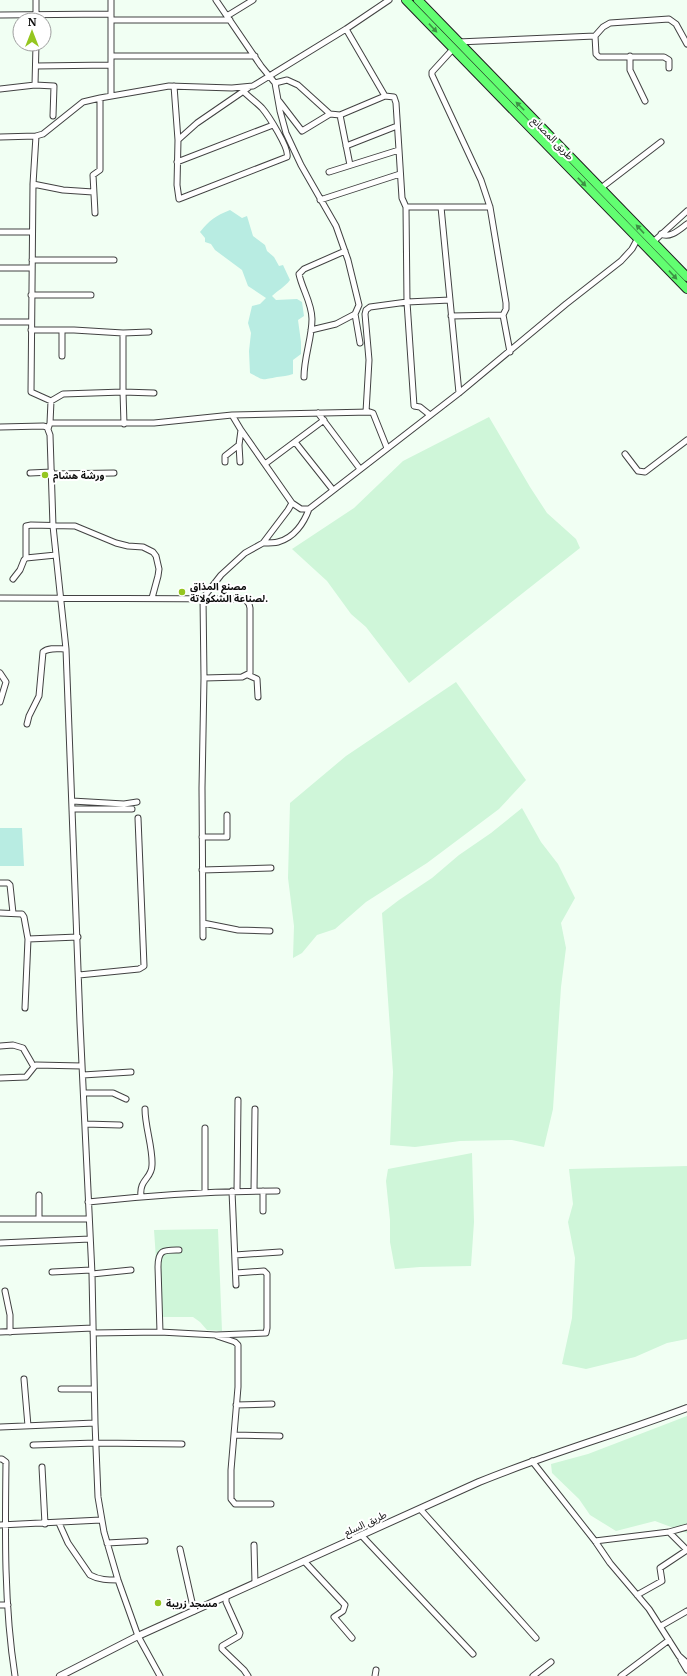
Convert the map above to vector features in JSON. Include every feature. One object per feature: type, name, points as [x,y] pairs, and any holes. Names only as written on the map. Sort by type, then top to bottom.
[{"type":"main road","name":"طريق المصانع","points":[[406,0],[687,289]]},
{"type":"main road","name":"طريق المصانع","points":[[418,0],[687,277]]},
{"type":"street","points":[[36,0],[36,12]]},
{"type":"street","points":[[111,0],[111,95]]},
{"type":"street","points":[[216,0],[275,83],[286,133],[320,200],[336,226],[345,252],[359,306],[355,314],[336,324],[311,330]]},
{"type":"street","points":[[52,17],[228,18],[253,0]]},
{"type":"street","points":[[0,137],[36,136],[43,134],[84,102],[111,95],[174,86],[249,87],[260,84],[269,76],[346,29],[389,0]]},
{"type":"street","points":[[0,14],[12,15]]},
{"type":"street","points":[[458,42],[595,36],[603,27],[610,23],[669,19],[676,24],[687,44]]},
{"type":"street","points":[[346,29],[385,96]]},
{"type":"street","points":[[595,36],[597,55],[599,57],[630,56],[667,58],[669,60],[669,68]]},
{"type":"street","points":[[453,49],[432,72],[481,180],[490,207],[506,303],[506,309],[502,315],[510,352]]},
{"type":"street","points":[[35,85],[36,52]]},
{"type":"street","points":[[111,56],[255,56]]},
{"type":"street","points":[[630,56],[630,70],[645,101]]},
{"type":"street","points":[[36,66],[111,65]]},
{"type":"street","points":[[275,83],[287,80],[298,84],[330,114]]},
{"type":"street","points":[[0,89],[35,85],[54,86],[53,116]]},
{"type":"street","points":[[174,86],[178,140],[177,184],[179,198],[287,157],[288,153],[263,109],[243,91]]},
{"type":"street","points":[[178,140],[197,123],[249,87]]},
{"type":"street","points":[[278,101],[302,131],[330,114],[340,115],[385,96],[393,97],[396,103],[402,198],[406,208],[407,302],[414,406],[420,407],[430,415]]},
{"type":"street","points":[[95,213],[93,175],[100,170],[100,98]]},
{"type":"street","points":[[340,115],[350,165]]},
{"type":"street","points":[[177,162],[273,125]]},
{"type":"street","points":[[346,146],[397,126]]},
{"type":"street","points":[[36,136],[32,232],[31,392],[51,401]]},
{"type":"street","points":[[601,188],[660,142]]},
{"type":"street","points":[[329,172],[399,150]]},
{"type":"street","points":[[320,200],[400,174]]},
{"type":"street","points":[[33,184],[64,190],[93,192]]},
{"type":"street","points":[[441,207],[459,393]]},
{"type":"street","points":[[406,208],[490,207]]},
{"type":"street","points":[[653,242],[687,211]]},
{"type":"street","points":[[661,234],[669,236],[687,224]]},
{"type":"street","points":[[0,232],[32,232]]},
{"type":"street","points":[[263,543],[279,542],[298,530],[305,521],[309,509],[459,393],[566,304],[621,261],[632,249],[638,238]]},
{"type":"street","points":[[304,377],[312,316],[299,274],[304,269],[345,252]]},
{"type":"street","points":[[32,260],[114,260]]},
{"type":"street","points":[[0,268],[32,268]]},
{"type":"street","points":[[31,295],[92,295]]},
{"type":"street","points":[[366,412],[368,360],[366,310],[370,307],[407,302],[450,300]]},
{"type":"street","points":[[355,314],[360,343]]},
{"type":"street","points":[[451,316],[502,315]]},
{"type":"street","points":[[0,322],[31,322]]},
{"type":"street","points":[[32,330],[123,333],[149,332]]},
{"type":"street","points":[[62,330],[62,356]]},
{"type":"street","points":[[123,333],[124,424]]},
{"type":"street","points":[[51,401],[63,394],[123,392],[154,393]]},
{"type":"street","points":[[51,401],[50,423],[48,429],[50,435],[52,473],[53,526],[66,649],[84,1124],[92,1272],[98,1497],[101,1520],[118,1580],[138,1636],[160,1676]]},
{"type":"street","points":[[50,423],[154,423],[232,415],[366,412],[374,413],[387,448]]},
{"type":"street","points":[[318,413],[360,469]]},
{"type":"street","points":[[232,415],[292,503],[302,509],[309,509]]},
{"type":"street","points":[[265,464],[324,420]]},
{"type":"street","points":[[0,427],[43,426],[48,429]]},
{"type":"street","points":[[240,462],[239,445],[241,430]]},
{"type":"street","points":[[625,454],[638,472],[641,473],[645,472],[687,440]]},
{"type":"street","points":[[295,442],[334,490]]},
{"type":"street","points":[[225,462],[225,456],[228,452],[239,445]]},
{"type":"street","points":[[30,473],[114,473]]},
{"type":"street","points":[[203,937],[203,598],[221,575],[245,553],[263,543],[292,503]]},
{"type":"street","points":[[13,579],[26,558],[26,526],[75,526],[116,543],[128,546],[143,547],[153,552],[156,556],[159,569],[152,598]]},
{"type":"street","points":[[26,558],[56,555]]},
{"type":"street","points":[[0,598],[242,598],[249,604],[251,668],[248,675]]},
{"type":"street","points":[[27,724],[29,716],[39,696],[43,652],[51,649],[66,649]]},
{"type":"street","points":[[0,673],[6,682],[0,702]]},
{"type":"street","points":[[204,678],[242,677],[248,675],[257,679],[258,697]]},
{"type":"street","points":[[72,801],[124,804],[137,802]]},
{"type":"street","points":[[72,809],[132,809]]},
{"type":"street","points":[[202,837],[227,837],[227,815]]},
{"type":"street","points":[[79,975],[139,968],[144,966],[138,818]]},
{"type":"street","points":[[202,870],[270,868]]},
{"type":"street","points":[[0,882],[8,883],[10,885],[13,913]]},
{"type":"street","points":[[0,913],[20,913],[23,915],[28,939],[25,1008]]},
{"type":"street","points":[[203,923],[238,930],[270,931]]},
{"type":"street","points":[[28,939],[78,937]]},
{"type":"street","points":[[0,1046],[13,1045],[23,1048],[34,1067]]},
{"type":"street","points":[[0,1078],[26,1077],[34,1067],[41,1065],[82,1066]]},
{"type":"street","points":[[83,1075],[131,1072]]},
{"type":"street","points":[[84,1093],[113,1093],[126,1099]]},
{"type":"street","points":[[236,1285],[235,1191],[238,1100]]},
{"type":"street","points":[[140,1196],[141,1186],[150,1174],[152,1164],[145,1109]]},
{"type":"street","points":[[254,1191],[255,1109]]},
{"type":"street","points":[[84,1124],[120,1125]]},
{"type":"street","points":[[205,1128],[205,1192]]},
{"type":"street","points":[[262,1191],[263,1211]]},
{"type":"street","points":[[88,1202],[140,1196],[205,1192],[277,1191]]},
{"type":"street","points":[[39,1195],[39,1218]]},
{"type":"street","points":[[0,1219],[89,1218]]},
{"type":"street","points":[[0,1242],[90,1239]]},
{"type":"street","points":[[160,1332],[158,1257],[160,1253],[165,1250],[179,1250]]},
{"type":"street","points":[[235,1255],[280,1252]]},
{"type":"street","points":[[52,1272],[131,1270]]},
{"type":"street","points":[[0,1332],[93,1331],[216,1335],[261,1334],[267,1332],[267,1274],[264,1271],[236,1273]]},
{"type":"street","points":[[4,1291],[10,1315],[10,1332]]},
{"type":"street","points":[[216,1335],[235,1342],[238,1345],[231,1502],[235,1504],[271,1504]]},
{"type":"street","points":[[24,1379],[28,1426]]},
{"type":"street","points":[[61,1390],[94,1389]]},
{"type":"street","points":[[236,1405],[272,1404]]},
{"type":"street","name":"طريق السلع","points":[[60,1676],[138,1636],[421,1510],[479,1482],[532,1461],[687,1408]]},
{"type":"street","points":[[0,1427],[95,1423]]},
{"type":"street","points":[[234,1435],[280,1436]]},
{"type":"street","points":[[33,1445],[96,1443],[182,1444]]},
{"type":"street","points":[[0,1459],[6,1462],[3,1525],[6,1584],[15,1676]]},
{"type":"street","points":[[532,1461],[595,1541],[610,1563],[638,1595],[661,1626],[687,1670]]},
{"type":"street","points":[[42,1467],[45,1524]]},
{"type":"street","points":[[421,1510],[536,1638]]},
{"type":"street","points":[[3,1525],[101,1520]]},
{"type":"street","points":[[59,1523],[72,1549],[90,1575],[94,1578],[105,1580],[118,1580]]},
{"type":"street","points":[[595,1541],[669,1532],[687,1527]]},
{"type":"street","points":[[638,1595],[662,1581],[660,1568],[687,1550],[669,1532]]},
{"type":"street","points":[[362,1536],[472,1654]]},
{"type":"street","points":[[107,1543],[146,1541]]},
{"type":"street","points":[[254,1545],[255,1583]]},
{"type":"street","points":[[180,1549],[194,1611]]},
{"type":"street","points":[[304,1561],[345,1605],[343,1611],[334,1617],[352,1638]]},
{"type":"street","points":[[0,1585],[6,1584]]},
{"type":"street","points":[[226,1596],[226,1602],[240,1633],[238,1636],[222,1646],[222,1649],[244,1670],[248,1676]]},
{"type":"street","points":[[0,1605],[8,1605]]},
{"type":"street","points":[[661,1626],[687,1611]]},
{"type":"street","points":[[621,1676],[669,1640]]},
{"type":"street","points":[[679,1656],[687,1663]]},
{"type":"street","points":[[533,1676],[550,1662]]},
{"type":"street","points":[[375,1676],[376,1670]]},
{"type":"green space","points":[[489,417],[547,513],[576,539],[580,548],[409,683],[366,627],[351,614],[327,581],[292,549],[354,508],[403,461]]},
{"type":"green space","points":[[456,682],[526,780],[499,809],[427,863],[366,902],[335,929],[317,935],[302,953],[293,958],[294,926],[288,878],[290,803],[346,756]]},
{"type":"green space","points":[[522,808],[541,842],[558,864],[575,898],[561,923],[566,948],[561,987],[553,1109],[544,1147],[512,1140],[460,1141],[415,1147],[390,1145],[393,1072],[382,913],[432,878],[459,855],[491,833]]},
{"type":"green space","points":[[472,1153],[474,1222],[471,1266],[395,1269],[390,1242],[390,1220],[386,1181],[388,1169]]},
{"type":"green space","points":[[687,1166],[687,1339],[667,1343],[635,1357],[586,1369],[562,1364],[572,1318],[575,1258],[568,1222],[573,1204],[569,1169]]},
{"type":"green space","points":[[218,1229],[222,1331],[207,1330],[193,1317],[160,1317],[154,1230]]},
{"type":"green space","points":[[687,1416],[687,1533],[655,1521],[616,1531],[590,1515],[579,1499],[552,1473],[551,1464],[588,1454]]},
{"type":"shaded area","points":[[230,210],[242,218],[247,216],[253,236],[265,245],[267,251],[274,257],[279,266],[283,265],[290,280],[272,296],[276,300],[297,299],[302,302],[304,316],[298,320],[301,354],[293,360],[293,374],[263,379],[250,373],[249,351],[251,333],[248,323],[252,306],[260,304],[266,298],[248,286],[242,270],[215,250],[211,244],[205,242],[205,238],[200,232],[213,219]]},
{"type":"shaded area","points":[[0,828],[22,828],[24,866],[0,866]]},
{"type":"place","name":"ورشة هشام","points":[[45,475]]},
{"type":"place","name":"مصنع المذاق لصناعة الشكولاتة.","points":[[182,592]]},
{"type":"place","name":"مسجد زريبة","points":[[158,1603]]}]
